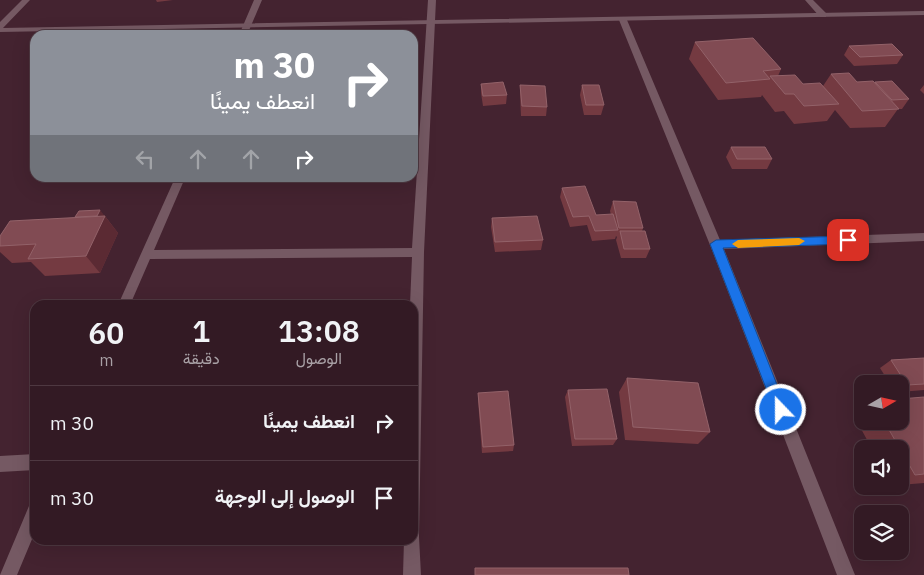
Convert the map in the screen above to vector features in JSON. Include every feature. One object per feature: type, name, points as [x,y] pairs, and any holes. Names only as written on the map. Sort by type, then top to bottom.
[{"type":"street","points":[[0,26],[26,0]]},
{"type":"street","points":[[244,30],[258,0]]},
{"type":"street","points":[[417,300],[432,0]]},
{"type":"street","points":[[809,0],[823,15]]},
{"type":"street","points":[[0,30],[924,13]]},
{"type":"street","points":[[623,20],[716,244],[846,575]]},
{"type":"street","points":[[126,300],[178,182]]},
{"type":"street","points":[[716,244],[924,237]]},
{"type":"street","points":[[146,255],[418,252]]},
{"type":"street","points":[[0,464],[30,462]]},
{"type":"street","points":[[8,575],[30,524]]},
{"type":"street","points":[[412,545],[412,575]]},
{"type":"building","points":[[753,38],[781,69],[763,71],[770,79],[726,83],[695,42]]},
{"type":"building","points":[[892,44],[903,55],[860,57],[849,46]]},
{"type":"building","points":[[849,73],[857,82],[873,81],[899,109],[862,111],[831,74]]},
{"type":"building","points":[[795,75],[803,84],[820,83],[839,104],[804,106],[794,94],[785,94],[770,76]]},
{"type":"building","points":[[892,81],[909,99],[892,100],[875,82]]},
{"type":"building","points":[[503,82],[507,95],[483,96],[481,84]]},
{"type":"building","points":[[520,85],[545,86],[547,107],[522,106]]},
{"type":"building","points":[[582,85],[599,85],[604,105],[586,105]]},
{"type":"building","points":[[731,147],[765,147],[772,159],[737,159]]},
{"type":"building","points":[[585,186],[596,215],[613,214],[618,230],[595,231],[589,216],[573,217],[562,188]]},
{"type":"building","points":[[613,201],[636,202],[643,228],[619,228]]},
{"type":"building","points":[[100,210],[97,216],[75,217],[79,211]]},
{"type":"building","points":[[105,216],[86,256],[28,259],[36,244],[0,246],[0,236],[10,221]]},
{"type":"building","points":[[537,216],[543,240],[495,242],[492,218]]},
{"type":"building","points":[[620,231],[645,231],[650,249],[624,249]]},
{"type":"building","points":[[924,358],[924,384],[909,385],[909,375],[901,375],[891,360]]},
{"type":"building","points":[[627,378],[698,383],[710,432],[633,427]]},
{"type":"building","points":[[607,389],[617,439],[575,439],[568,390]]},
{"type":"building","points":[[508,391],[514,445],[483,447],[478,393]]},
{"type":"building","points":[[924,397],[924,474],[915,475],[909,465],[909,440],[895,440],[889,430],[909,430],[909,398]]},
{"type":"building","points":[[475,568],[628,568],[629,575],[475,575]]},
{"type":"slow traffic","points":[[738,244],[799,241]]},
{"type":"route","points":[[781,410],[716,244],[848,240]]}]
